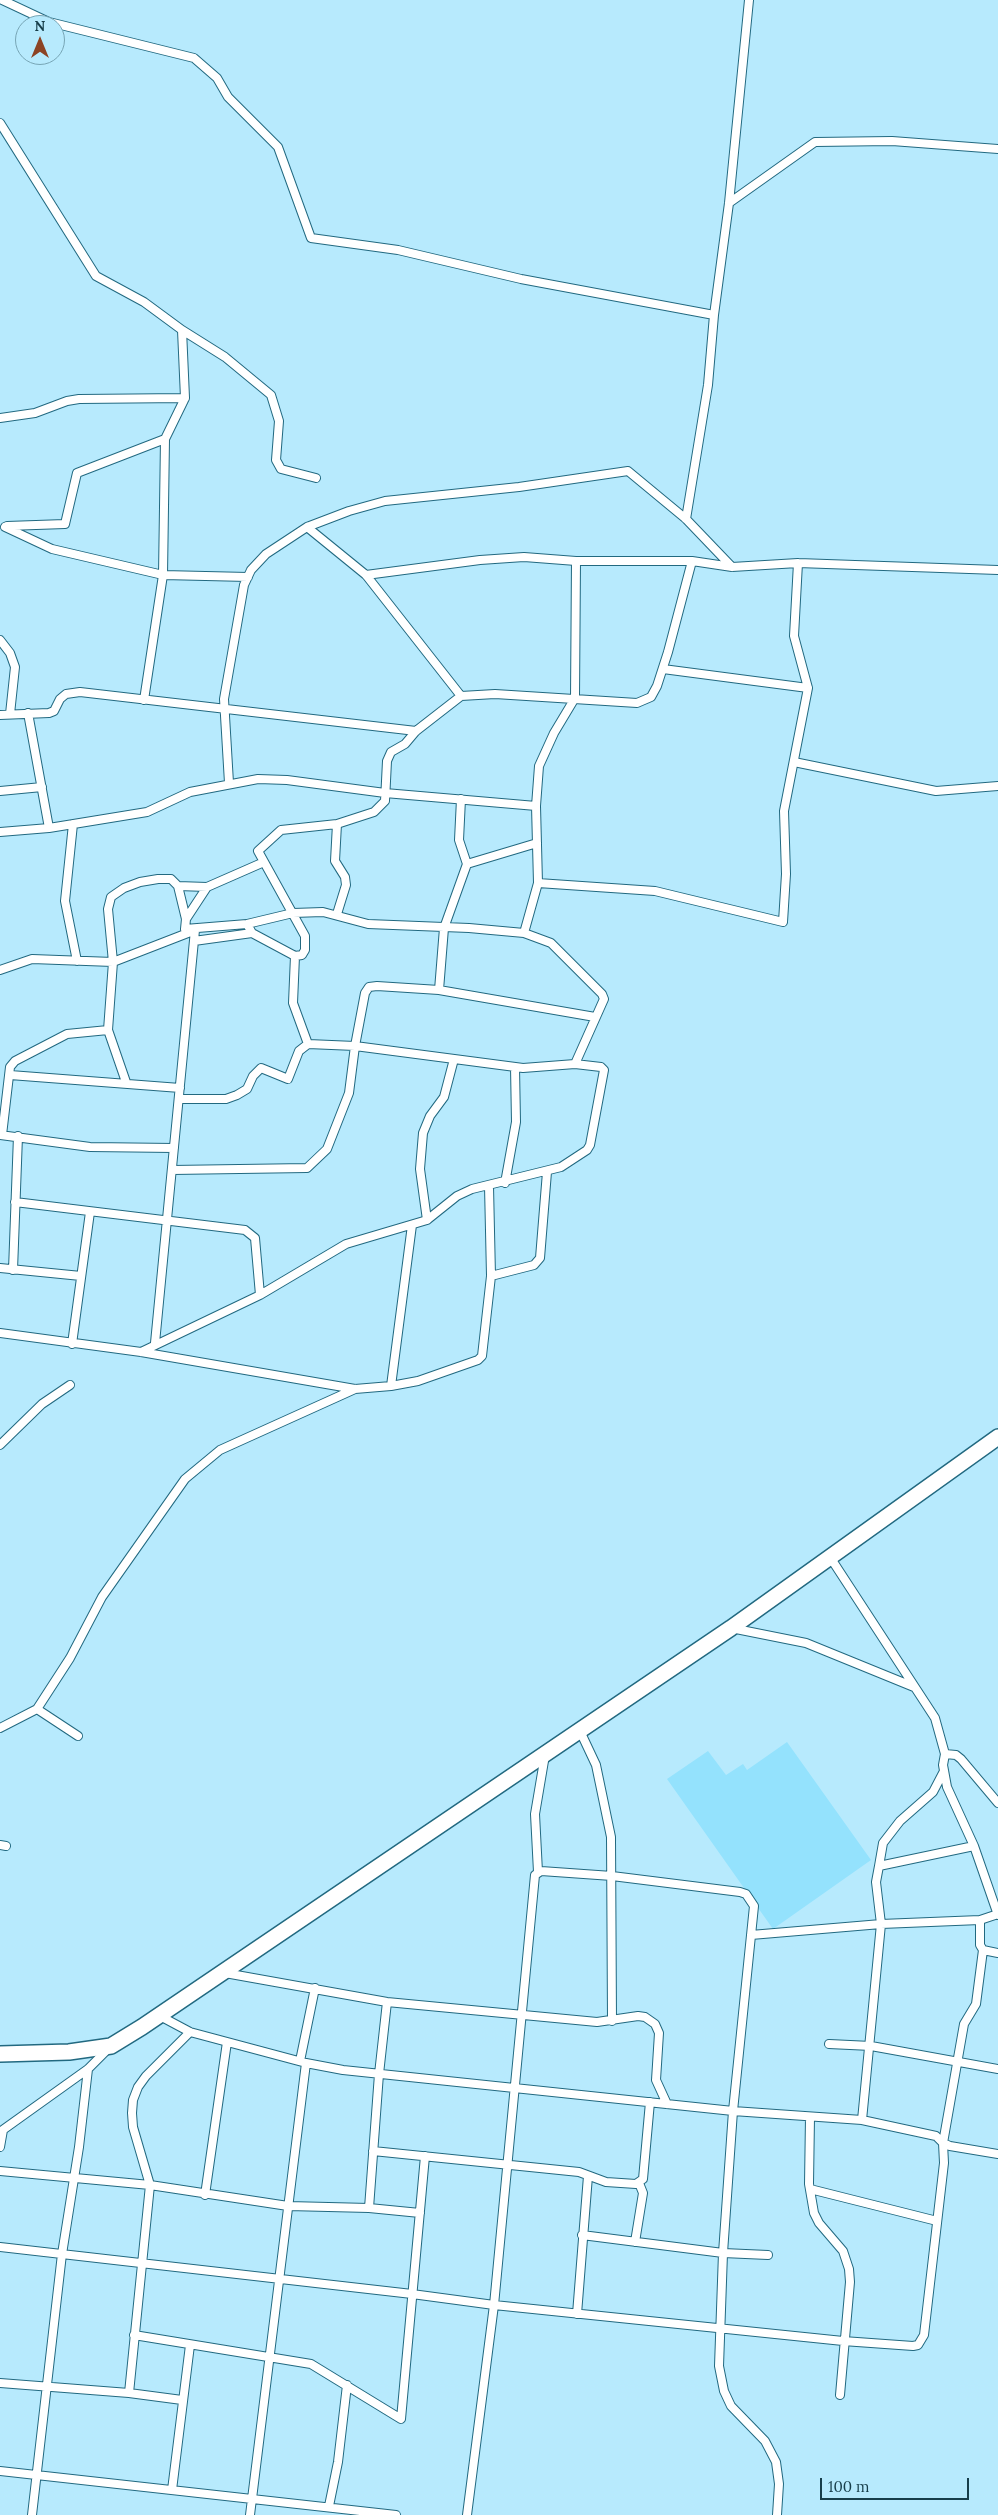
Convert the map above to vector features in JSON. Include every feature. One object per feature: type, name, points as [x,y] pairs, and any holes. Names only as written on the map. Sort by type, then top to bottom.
[{"type":"highway","points":[[0,2054],[69,2052],[111,2046],[160,2016],[731,1628],[998,1438]]},
{"type":"street","points":[[2,0],[50,22],[194,58],[216,78],[228,97],[278,147],[311,238],[398,250],[522,279],[714,315]]},
{"type":"street","points":[[686,519],[708,385],[714,315],[729,203],[749,0]]},
{"type":"street","points":[[0,123],[96,276],[144,302],[182,330],[225,357],[271,395],[279,422],[276,460],[282,469],[316,478]]},
{"type":"street","points":[[729,203],[815,142],[892,141],[998,150]]},
{"type":"street","points":[[144,700],[163,575],[165,440],[184,398],[182,330]]},
{"type":"street","points":[[0,418],[35,413],[67,401],[79,399],[184,398]]},
{"type":"street","points":[[2,527],[65,524],[77,473],[165,440]]},
{"type":"street","points":[[229,783],[224,709],[244,585],[266,554],[308,527],[350,510],[384,501],[519,487],[628,471],[686,519],[732,567]]},
{"type":"street","points":[[2,527],[52,549],[163,575],[248,577]]},
{"type":"street","points":[[308,527],[366,575],[461,696]]},
{"type":"street","points":[[366,575],[480,560],[524,557],[576,561],[692,561],[732,567],[798,563],[998,570]]},
{"type":"street","points":[[524,933],[538,883],[536,806],[542,756],[575,698],[576,561]]},
{"type":"street","points":[[247,924],[252,933],[294,956],[302,956],[305,950],[304,936],[258,851],[281,830],[337,824],[374,812],[384,803],[388,757],[461,696],[495,694],[637,703],[651,697],[663,669],[692,561]]},
{"type":"street","points":[[538,883],[655,891],[784,922],[786,874],[784,811],[808,688],[794,636],[798,563]]},
{"type":"street","points":[[0,640],[10,653],[15,667],[10,714]]},
{"type":"street","points":[[663,669],[808,688]]},
{"type":"street","points":[[0,715],[54,711],[60,699],[66,694],[80,692],[416,732]]},
{"type":"street","points":[[28,713],[50,828]]},
{"type":"street","points":[[794,762],[936,791],[998,786]]},
{"type":"street","points":[[0,832],[50,828],[147,812],[190,792],[229,783],[258,779],[287,780],[385,793],[461,798],[536,806]]},
{"type":"street","points":[[0,791],[42,787]]},
{"type":"street","points":[[439,990],[444,928],[467,864],[460,840],[461,798]]},
{"type":"street","points":[[73,824],[65,901],[77,961]]},
{"type":"street","points":[[336,914],[346,885],[345,877],[335,861],[337,824]]},
{"type":"street","points":[[467,864],[537,844]]},
{"type":"street","points":[[178,886],[207,887],[264,862]]},
{"type":"street","points":[[126,1082],[108,1030],[113,962],[108,909],[111,897],[124,888],[140,882],[166,878],[172,879],[178,886],[186,919],[185,929]]},
{"type":"street","points":[[186,919],[207,887]]},
{"type":"street","points":[[185,929],[247,924],[293,913],[336,914],[368,924],[524,933],[551,943],[600,990],[604,998],[575,1064]]},
{"type":"street","points":[[185,929],[195,930]]},
{"type":"street","points":[[0,970],[32,959],[113,962],[195,930]]},
{"type":"street","points":[[155,1343],[195,930]]},
{"type":"street","points":[[194,941],[252,933]]},
{"type":"street","points":[[294,956],[293,1003],[308,1044]]},
{"type":"street","points":[[172,1170],[307,1168],[326,1149],[336,1130],[349,1093],[355,1046],[365,993],[368,988],[377,986],[439,990],[596,1017]]},
{"type":"street","points":[[108,1030],[67,1034],[15,1061],[10,1067],[1,1135],[90,1147],[174,1148]]},
{"type":"street","points":[[141,1352],[155,1343],[260,1294],[346,1244],[427,1220],[457,1196],[472,1190],[548,1172],[561,1167],[587,1150],[592,1139],[604,1070],[602,1067],[575,1064],[515,1067],[355,1046],[308,1044],[299,1051],[288,1079],[261,1068],[253,1076],[247,1088],[226,1100],[178,1099]]},
{"type":"street","points":[[427,1220],[420,1175],[423,1133],[430,1116],[448,1089],[454,1060]]},
{"type":"street","points":[[505,1183],[516,1122],[515,1067]]},
{"type":"street","points":[[10,1075],[126,1082],[180,1088]]},
{"type":"street","points":[[13,1270],[18,1136]]},
{"type":"street","points":[[491,1276],[534,1265],[540,1258],[548,1172]]},
{"type":"street","points":[[0,1333],[141,1352],[355,1389],[392,1386],[418,1381],[478,1360],[482,1356],[491,1276],[489,1186]]},
{"type":"street","points":[[15,1202],[245,1230],[255,1238],[260,1294]]},
{"type":"street","points":[[72,1344],[90,1212]]},
{"type":"street","points":[[392,1386],[412,1226]]},
{"type":"street","points":[[0,1268],[82,1276]]},
{"type":"street","points":[[0,1446],[42,1404],[70,1385]]},
{"type":"street","points":[[0,1728],[37,1709],[70,1658],[102,1597],[185,1479],[220,1450],[355,1389]]},
{"type":"street","points":[[751,1935],[881,1924],[980,1920],[998,1915],[974,1846],[947,1787],[944,1771],[945,1754],[936,1718],[830,1557]]},
{"type":"street","points":[[731,1628],[806,1643],[914,1687]]},
{"type":"street","points":[[37,1709],[78,1736]]},
{"type":"street","points":[[580,1731],[596,1764],[611,1837],[612,2021]]},
{"type":"street","points":[[945,1754],[956,1755],[961,1759],[998,1803]]},
{"type":"street","points":[[467,2515],[494,2305],[535,1875],[538,1872],[535,1814],[545,1755]]},
{"type":"street","points":[[862,2120],[871,2046],[881,1924],[876,1882],[884,1842],[900,1821],[933,1792],[944,1771]]},
{"type":"street","points":[[879,1866],[974,1846]]},
{"type":"street","points":[[538,1872],[612,1876],[746,1894],[754,1906],[733,2111],[723,2253],[720,2328],[721,2383],[732,2406],[765,2441],[776,2462],[780,2484],[777,2515]]},
{"type":"street","points":[[0,2247],[577,2314],[843,2341],[913,2346],[922,2341],[924,2335],[944,2163],[943,2143],[964,2024],[976,2004],[983,1950],[979,1939],[980,1920]]},
{"type":"street","points":[[983,1950],[998,1953]]},
{"type":"street","points":[[225,1973],[387,2002],[522,2015],[612,2021],[638,2016],[649,2018],[655,2024],[659,2041],[656,2080],[667,2104]]},
{"type":"street","points":[[250,2515],[268,2356],[288,2206],[303,2062],[315,1988]]},
{"type":"street","points":[[369,2208],[378,2074],[387,2002]]},
{"type":"street","points":[[160,2016],[190,2032],[303,2062],[378,2074],[733,2111],[862,2120],[936,2136],[943,2143],[950,2146],[998,2154]]},
{"type":"street","points":[[129,2393],[140,2264],[150,2185],[134,2127],[133,2100],[138,2087],[146,2076],[190,2032]]},
{"type":"street","points":[[204,2195],[226,2042]]},
{"type":"street","points":[[829,2044],[871,2046],[958,2060],[998,2069]]},
{"type":"street","points":[[0,2147],[2,2131],[88,2069],[111,2046]]},
{"type":"street","points":[[32,2515],[62,2254],[88,2069]]},
{"type":"street","points":[[373,2151],[578,2172],[606,2182],[639,2183],[643,2179],[650,2102]]},
{"type":"street","points":[[810,2117],[810,2189],[814,2214],[818,2223],[843,2251],[849,2269],[849,2297],[843,2341],[840,2395]]},
{"type":"street","points":[[134,2335],[311,2364],[401,2419],[425,2156]]},
{"type":"street","points":[[0,2170],[150,2185],[204,2195],[288,2206],[369,2208],[420,2214]]},
{"type":"street","points":[[577,2314],[588,2176]]},
{"type":"street","points":[[635,2242],[643,2194],[639,2183]]},
{"type":"street","points":[[810,2189],[937,2220]]},
{"type":"street","points":[[582,2235],[723,2253],[768,2255]]},
{"type":"street","points":[[172,2490],[190,2345]]},
{"type":"street","points":[[0,2384],[129,2393],[182,2400]]},
{"type":"street","points":[[329,2506],[338,2462],[347,2385]]},
{"type":"street","points":[[0,2471],[329,2506],[396,2515]]},
{"type":"shaded area","points":[[787,1742],[871,1860],[773,1929],[667,1779],[708,1751],[726,1775],[743,1764],[747,1770]]}]
